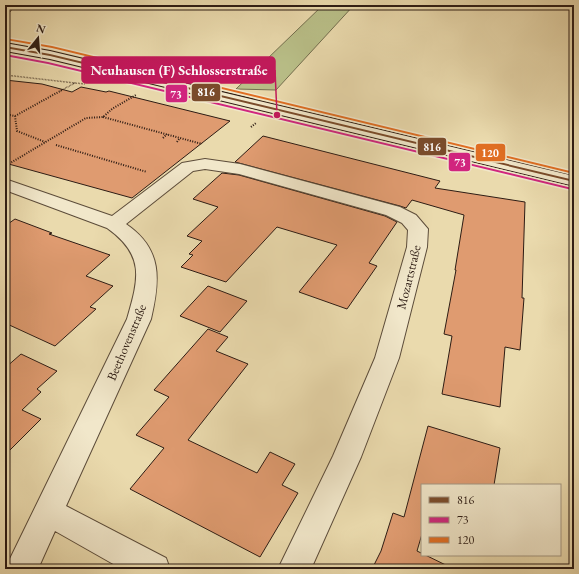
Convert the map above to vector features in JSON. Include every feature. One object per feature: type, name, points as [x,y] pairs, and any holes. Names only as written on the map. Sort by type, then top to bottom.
[{"type":"street","points":[[5,47],[28,50],[574,181]]},
{"type":"street","points":[[5,52],[28,50]]},
{"type":"street","name":"Mozartstraße","points":[[114,224],[188,167],[205,164],[240,169],[393,211],[409,219],[418,229],[417,247],[386,358],[347,457],[294,569]]},
{"type":"street","name":"Beethovenstraße","points":[[6,181],[114,224],[127,232],[142,250],[146,265],[145,297],[139,319],[21,569]]},
{"type":"street","points":[[49,512],[154,569]]},
{"type":"path","points":[[5,17],[16,5]]},
{"type":"path","points":[[5,76],[75,83],[15,116],[5,114]]},
{"type":"path","points":[[103,117],[112,109],[138,93]]},
{"type":"path","points":[[15,116],[17,131],[45,142]]},
{"type":"path","points":[[6,181],[45,142],[86,118],[103,117],[208,146]]},
{"type":"path","points":[[106,122],[110,119]]},
{"type":"path","points":[[251,126],[260,119]]},
{"type":"path","points":[[122,126],[125,123]]},
{"type":"path","points":[[133,129],[136,126]]},
{"type":"path","points":[[163,138],[167,134]]},
{"type":"path","points":[[177,142],[180,138]]},
{"type":"path","points":[[56,145],[172,180]]},
{"type":"path","points":[[66,152],[70,150]]},
{"type":"path","points":[[78,156],[82,153]]},
{"type":"path","points":[[114,168],[118,164]]},
{"type":"path","points":[[129,172],[134,169]]},
{"type":"green space","points":[[323,5],[354,5],[276,90],[236,89]]},
{"type":"building","points":[[5,80],[42,84],[72,92],[81,87],[106,92],[109,91],[230,121],[132,198],[5,163]]},
{"type":"building","points":[[263,136],[440,181],[435,188],[525,202],[522,298],[524,298],[520,350],[505,347],[500,407],[442,394],[452,336],[444,334],[456,270],[464,215],[412,200],[406,208],[235,162]]},
{"type":"building","points":[[222,173],[239,175],[385,216],[397,222],[369,263],[377,266],[347,309],[299,292],[337,245],[277,227],[226,282],[181,267],[193,255],[189,254],[202,241],[187,236],[218,207],[193,199]]},
{"type":"building","points":[[15,219],[52,233],[49,234],[110,255],[86,276],[113,286],[90,307],[96,309],[55,346],[5,323],[5,226]]},
{"type":"building","points":[[208,286],[247,301],[220,332],[180,316]]},
{"type":"building","points":[[208,329],[228,337],[216,351],[248,364],[188,440],[257,473],[270,452],[295,464],[282,485],[298,493],[260,557],[130,489],[164,448],[136,435],[169,397],[154,390]]},
{"type":"building","points":[[21,354],[57,371],[37,389],[41,392],[22,410],[41,419],[5,455],[5,368]]},
{"type":"building","points":[[428,426],[500,448],[494,484],[421,484],[421,537],[417,551],[421,553],[421,556],[427,556],[454,569],[372,569],[381,551],[393,513],[404,517]]},
{"type":"transit line","name":"120","points":[[6,39],[52,47],[574,173]]},
{"type":"transit line","name":"816","points":[[5,47],[50,55],[574,181]]},
{"type":"transit line","name":"73","points":[[5,55],[48,63],[572,189]]},
{"type":"place","name":"Neuhausen (F) Schlosserstraße","points":[[277,115]]}]
